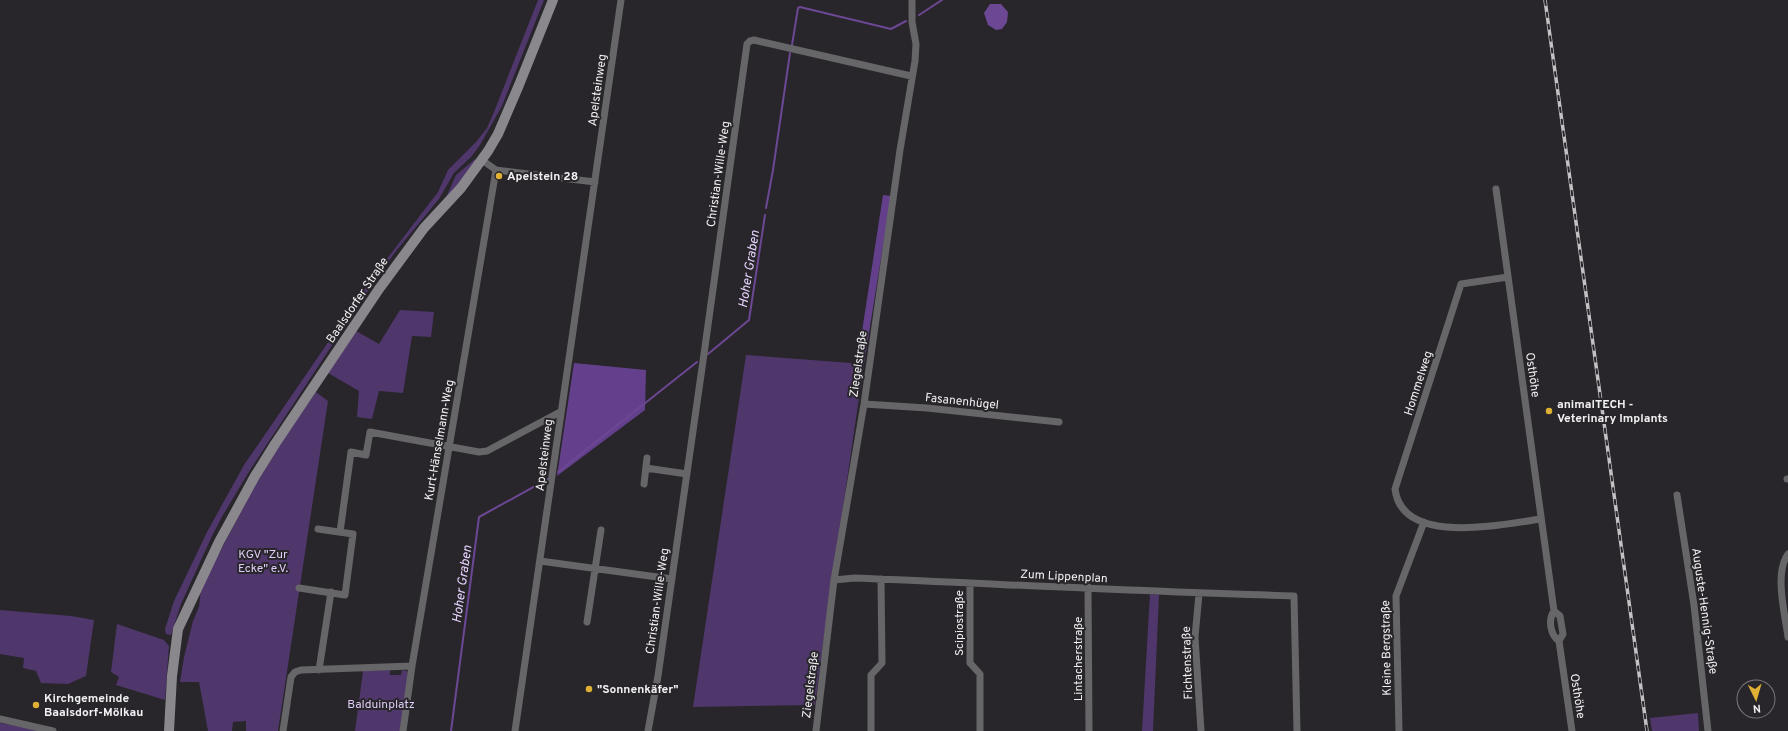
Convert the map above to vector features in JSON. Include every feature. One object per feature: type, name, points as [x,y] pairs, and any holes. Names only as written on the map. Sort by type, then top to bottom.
[{"type":"main road","name":"Baalsdorfer Straße","points":[[169,731],[172,676],[178,629],[219,542],[255,476],[275,444],[379,289],[424,228],[461,188],[482,160],[498,134],[553,0]]},
{"type":"street","name":"Apelsteinweg","points":[[515,731],[548,512],[560,412],[621,0]]},
{"type":"street","name":"Ziegelstraße","points":[[816,731],[834,580],[864,404],[916,44],[912,22],[912,0]]},
{"type":"street","name":"Christian-Wille-Weg","points":[[648,731],[658,676],[672,579],[747,44],[750,40],[754,40],[911,76]]},
{"type":"street","points":[[482,160],[496,170],[595,182]]},
{"type":"street","name":"Kurt-Hänselmann-Weg","points":[[403,731],[412,666],[496,170]]},
{"type":"street","name":"Osthöhe","points":[[1496,189],[1554,611],[1550,618],[1553,636],[1559,641],[1572,731]]},
{"type":"street","name":"Hommelweg","points":[[1424,522],[1413,518],[1402,510],[1395,489],[1461,284],[1508,277]]},
{"type":"street","name":"Fasanenhügel","points":[[864,404],[927,408],[1059,422]]},
{"type":"street","points":[[340,532],[351,452],[366,455],[370,432],[479,452],[487,451],[560,412]]},
{"type":"street","points":[[644,484],[647,458]]},
{"type":"street","points":[[646,468],[687,474]]},
{"type":"street","name":"Auguste-Hennig-Straße","points":[[1677,495],[1694,605],[1708,731]]},
{"type":"street","points":[[1424,522],[1458,528],[1542,519]]},
{"type":"street","name":"Kleine Bergstraße","points":[[1399,731],[1396,596],[1424,522]]},
{"type":"street","points":[[299,588],[345,595],[354,534],[318,529]]},
{"type":"street","points":[[587,622],[601,530]]},
{"type":"street","points":[[1788,554],[1782,566],[1781,582],[1788,637]]},
{"type":"street","points":[[540,561],[672,579]]},
{"type":"street","name":"Zum Lippenplan","points":[[834,580],[855,578],[1199,594],[1294,596],[1297,731]]},
{"type":"street","points":[[871,731],[871,675],[882,663],[881,579]]},
{"type":"street","name":"Scipiostraße","points":[[970,583],[970,663],[980,674],[980,731]]},
{"type":"street","name":"Lintacherstraße","points":[[1088,588],[1089,731]]},
{"type":"street","points":[[319,670],[331,592]]},
{"type":"street","name":"Fichtenstraße","points":[[1199,594],[1195,637],[1200,731]]},
{"type":"street","points":[[283,731],[291,677],[295,672],[301,670],[412,666]]},
{"type":"street","points":[[0,719],[53,731]]},
{"type":"green space","points":[[538,0],[544,0],[502,106],[480,145],[471,157],[454,173],[439,199],[396,251],[373,283],[250,470],[212,536],[181,604],[171,635],[166,634],[165,629],[174,601],[207,532],[244,465],[370,281],[438,192],[448,170],[476,142],[487,128]]},
{"type":"green space","points":[[475,159],[461,181],[445,200],[456,175]]},
{"type":"green space","points":[[400,310],[434,312],[431,337],[412,336],[403,393],[379,391],[372,419],[357,417],[359,391],[328,373],[356,331],[379,344]]},
{"type":"green space","points":[[746,355],[864,364],[815,705],[693,707]]},
{"type":"green space","name":"KGV \"Zur Ecke\" e.V.","points":[[316,392],[328,401],[278,731],[246,731],[246,721],[233,722],[232,731],[208,731],[199,682],[180,682],[184,657],[193,621],[199,607],[201,588],[253,489],[284,438]]},
{"type":"green space","points":[[1150,594],[1159,595],[1153,731],[1142,731]]},
{"type":"green space","points":[[0,610],[71,616],[94,620],[86,676],[68,684],[41,683],[36,671],[23,668],[24,658],[0,654]]},
{"type":"green space","points":[[117,624],[164,640],[169,646],[165,700],[116,685],[119,677],[111,672]]},
{"type":"green space","name":"Balduinplatz","points":[[390,670],[390,675],[401,675],[402,670],[407,671],[408,674],[400,731],[355,731],[363,671]]},
{"type":"green space","points":[[1698,713],[1699,731],[1652,731],[1650,718]]},
{"type":"green space","points":[[0,723],[39,730],[39,731],[0,731]]},
{"type":"shaded area","points":[[990,4],[1001,4],[1008,12],[1007,22],[1002,29],[996,30],[988,25],[984,13]]},
{"type":"shaded area","points":[[883,195],[891,196],[864,364],[857,364]]},
{"type":"shaded area","points":[[574,363],[646,370],[645,410],[557,476]]},
{"type":"waterway","name":"Hoher Graben","points":[[919,15],[942,0]]},
{"type":"waterway","name":"Hoher Graben","points":[[792,45],[798,8],[800,7],[891,29],[906,21]]},
{"type":"waterway","name":"Hoher Graben","points":[[766,208],[790,53]]},
{"type":"waterway","name":"Hoher Graben","points":[[708,354],[749,320],[765,215]]},
{"type":"waterway","name":"Hoher Graben","points":[[558,472],[697,362]]},
{"type":"waterway","name":"Hoher Graben","points":[[451,731],[479,517],[548,479]]},
{"type":"railway","points":[[1545,0],[1647,731]]},
{"type":"place","name":"Apelstein 28","points":[[499,176]]},
{"type":"place","name":"animalTECH - Veterinary Implants","points":[[1549,411]]},
{"type":"place","name":"\"Sonnenkäfer\"","points":[[589,689]]},
{"type":"place","name":"Kirchgemeinde Baalsdorf-Mölkau","points":[[36,705]]}]
